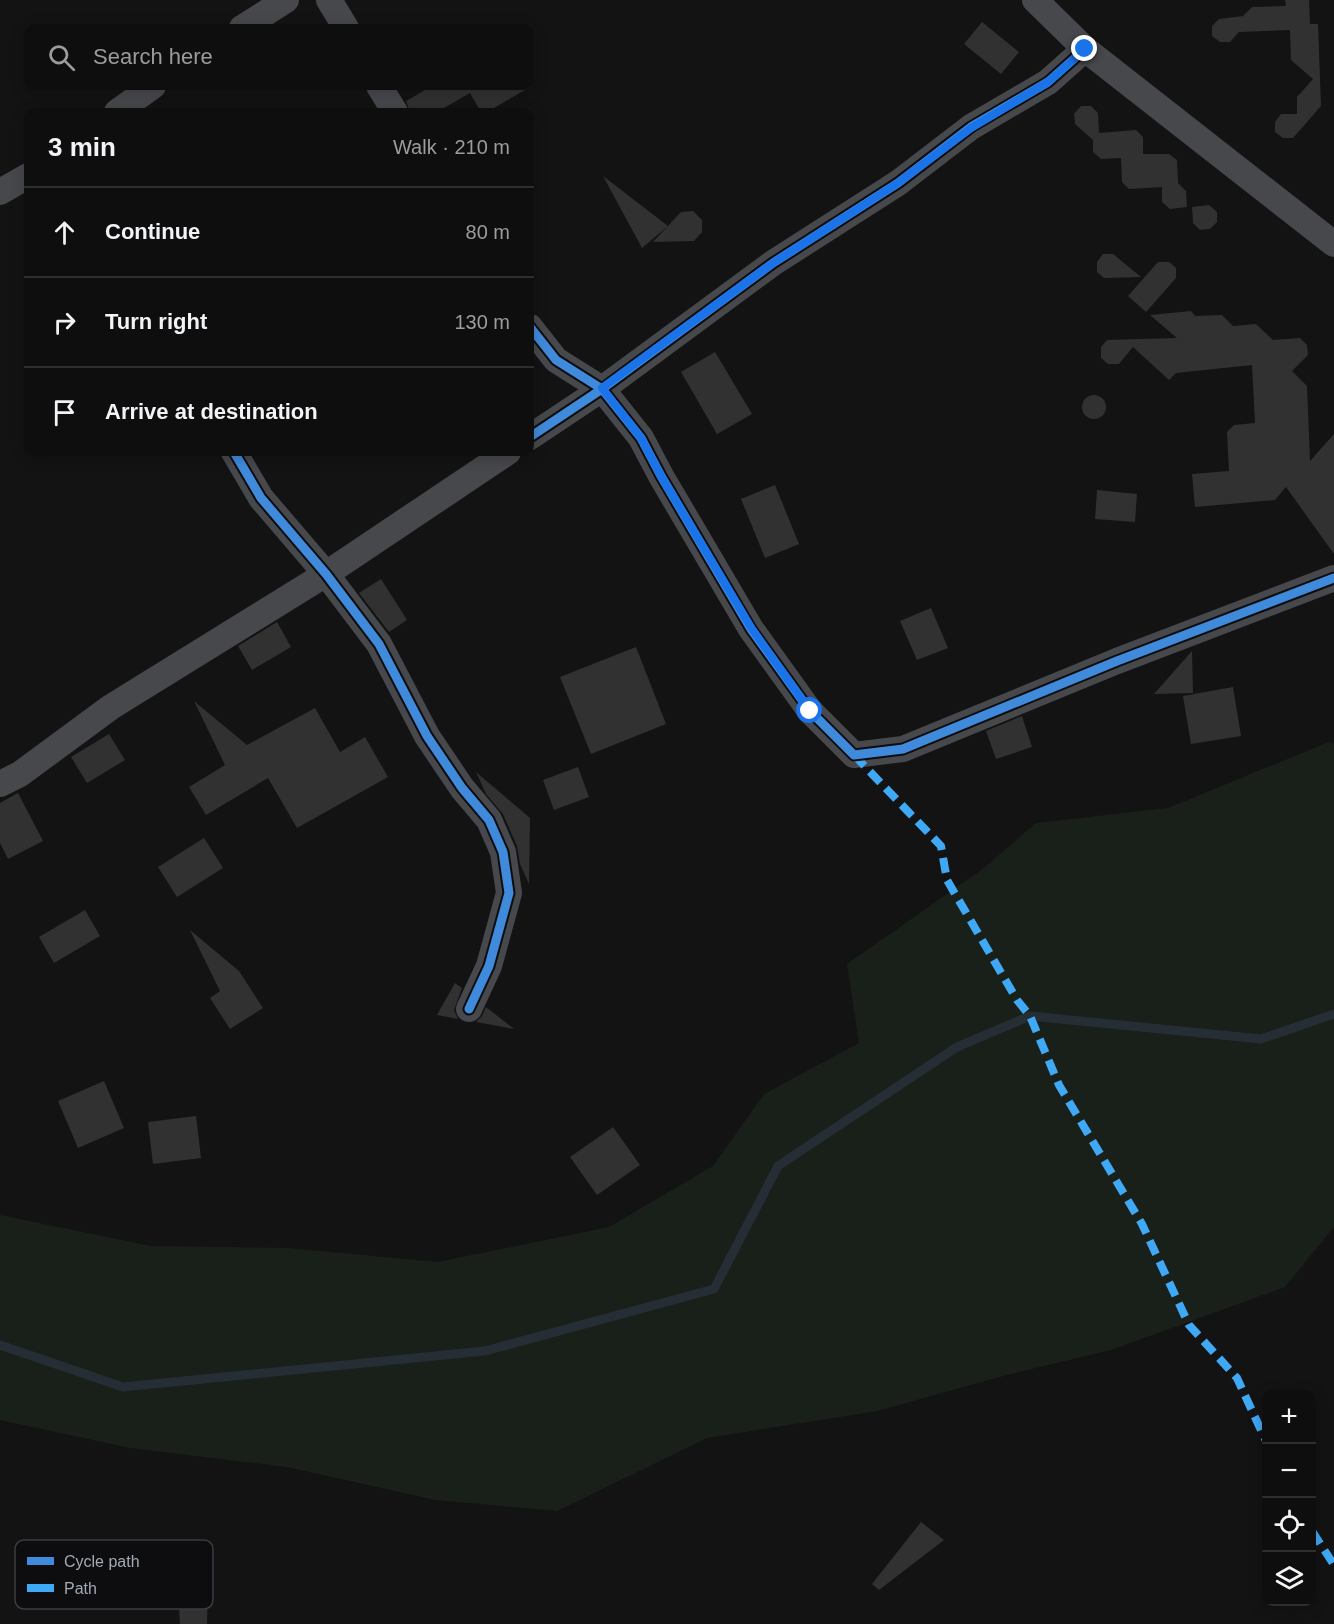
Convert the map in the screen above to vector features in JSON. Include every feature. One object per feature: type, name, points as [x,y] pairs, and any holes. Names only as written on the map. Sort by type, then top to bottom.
[{"type":"street","points":[[248,24],[286,0]]},
{"type":"street","points":[[329,0],[344,24]]},
{"type":"street","points":[[1035,0],[1085,49],[1334,244]]},
{"type":"street","points":[[534,434],[602,388],[773,263],[898,183],[971,128],[1048,82],[1085,49]]},
{"type":"street","points":[[123,108],[147,90]]},
{"type":"street","points":[[381,90],[393,108]]},
{"type":"street","points":[[0,192],[24,178]]},
{"type":"street","points":[[534,332],[556,360],[602,388],[641,438],[661,476],[752,629],[810,711],[854,755],[903,749],[1117,661],[1334,578]]},
{"type":"street","points":[[236,456],[261,498],[326,574],[379,644],[427,736],[462,788],[489,820],[503,852],[509,893],[489,966],[469,1009]]},
{"type":"street","points":[[0,784],[20,774],[111,707],[326,574],[502,456]]},
{"type":"shaded area","points":[[1329,742],[1334,744],[1334,1227],[1285,1287],[1111,1350],[1007,1375],[877,1411],[707,1438],[557,1511],[435,1500],[287,1467],[130,1448],[0,1420],[0,1215],[151,1246],[287,1248],[438,1262],[609,1227],[713,1166],[764,1094],[859,1043],[847,964],[984,868],[1036,823],[1168,808]]},
{"type":"building","points":[[1285,0],[1309,0],[1310,24],[1318,24],[1321,106],[1293,138],[1283,138],[1275,132],[1275,122],[1281,114],[1297,114],[1297,97],[1313,79],[1291,60],[1290,30],[1239,32],[1230,42],[1220,42],[1212,36],[1212,26],[1219,19],[1243,16],[1252,7],[1286,6]]},
{"type":"building","points":[[982,22],[1019,52],[1001,74],[964,44]]},
{"type":"building","points":[[425,90],[525,90],[494,108],[479,108],[470,93],[444,108],[409,108],[406,101]]},
{"type":"building","points":[[1081,106],[1091,106],[1098,113],[1099,133],[1136,130],[1143,137],[1143,154],[1169,154],[1177,160],[1178,183],[1186,191],[1187,207],[1170,209],[1162,202],[1162,187],[1129,189],[1122,182],[1121,158],[1101,159],[1093,152],[1093,140],[1075,124],[1074,114]]},
{"type":"building","points":[[603,176],[668,226],[642,248]]},
{"type":"building","points":[[1209,205],[1217,212],[1217,222],[1210,229],[1200,230],[1193,223],[1192,207]]},
{"type":"building","points":[[693,211],[702,220],[702,232],[694,241],[653,242],[681,212]]},
{"type":"building","points":[[1103,254],[1113,254],[1141,277],[1104,278],[1097,272],[1097,262]]},
{"type":"building","points":[[1158,262],[1169,262],[1176,268],[1176,278],[1146,312],[1128,296]]},
{"type":"building","points":[[1191,311],[1195,316],[1222,315],[1233,326],[1256,324],[1273,340],[1300,338],[1307,345],[1308,355],[1292,371],[1307,386],[1310,461],[1334,434],[1334,554],[1286,487],[1275,500],[1195,507],[1192,474],[1229,471],[1227,432],[1234,425],[1255,423],[1252,365],[1176,373],[1169,380],[1133,347],[1119,364],[1108,364],[1101,358],[1101,347],[1107,340],[1177,338],[1150,315]]},
{"type":"building","points":[[715,352],[752,414],[717,434],[681,372]]},
{"type":"building","points":[[1094,395],[1103,398],[1106,407],[1103,416],[1094,419],[1085,416],[1082,407],[1085,398]]},
{"type":"building","points":[[775,485],[799,544],[765,558],[741,499]]},
{"type":"building","points":[[1097,490],[1137,494],[1135,522],[1095,519]]},
{"type":"building","points":[[381,579],[407,620],[389,632],[359,593]]},
{"type":"building","points":[[931,608],[948,648],[917,660],[900,621]]},
{"type":"building","points":[[277,622],[291,647],[252,670],[238,646]]},
{"type":"building","points":[[636,647],[666,724],[591,754],[560,677]]},
{"type":"building","points":[[1192,651],[1193,693],[1154,694]]},
{"type":"building","points":[[1233,687],[1241,736],[1191,744],[1183,696]]},
{"type":"building","points":[[194,701],[247,745],[315,708],[340,752],[365,737],[388,777],[297,828],[268,778],[206,815],[189,787],[225,765]]},
{"type":"building","points":[[1022,716],[1032,747],[996,759],[986,731]]},
{"type":"building","points":[[109,734],[125,760],[87,783],[71,757]]},
{"type":"building","points":[[578,767],[589,797],[554,810],[543,780]]},
{"type":"building","points":[[476,772],[530,818],[529,884],[520,864],[517,846],[503,814],[486,794]]},
{"type":"building","points":[[18,793],[43,841],[8,859],[0,843],[0,803]]},
{"type":"building","points":[[204,838],[223,868],[177,897],[158,867]]},
{"type":"building","points":[[85,910],[100,936],[54,963],[39,937]]},
{"type":"building","points":[[190,930],[239,971],[263,1008],[230,1029],[210,998],[220,991]]},
{"type":"building","points":[[455,983],[462,988],[454,1010],[458,1019],[437,1015]]},
{"type":"building","points":[[486,1007],[514,1029],[476,1022]]},
{"type":"building","points":[[104,1081],[124,1128],[78,1148],[58,1101]]},
{"type":"building","points":[[196,1116],[201,1158],[153,1164],[148,1122]]},
{"type":"building","points":[[613,1127],[640,1165],[597,1195],[570,1157]]},
{"type":"building","points":[[921,1522],[944,1540],[879,1590],[872,1584]]},
{"type":"building","points":[[179,1609],[207,1609],[207,1624],[180,1624]]},
{"type":"waterway","points":[[0,1345],[123,1387],[485,1351],[714,1289],[778,1166],[957,1047],[1030,1016],[1261,1039],[1334,1014]]},
{"type":"marked path","points":[[854,755],[941,846],[947,880],[1017,1000],[1030,1016],[1059,1085],[1142,1224],[1189,1325],[1237,1378],[1262,1432]]},
{"type":"marked path","points":[[1316,1537],[1334,1565]]},
{"type":"cycle path","points":[[534,434],[602,389],[773,263],[898,183],[971,127],[1048,82],[1085,49]]},
{"type":"cycle path","points":[[534,332],[556,360],[602,389],[641,438],[751,629],[810,711],[854,755],[903,749],[1117,661],[1334,578]]},
{"type":"cycle path","points":[[236,456],[261,498],[326,574],[379,644],[427,736],[462,788],[489,820],[503,852],[509,893],[489,966],[469,1009]]},
{"type":"route","points":[[810,711],[752,629],[679,507],[641,438],[602,388],[773,263],[898,183],[971,128],[1048,82],[1085,49]]}]
